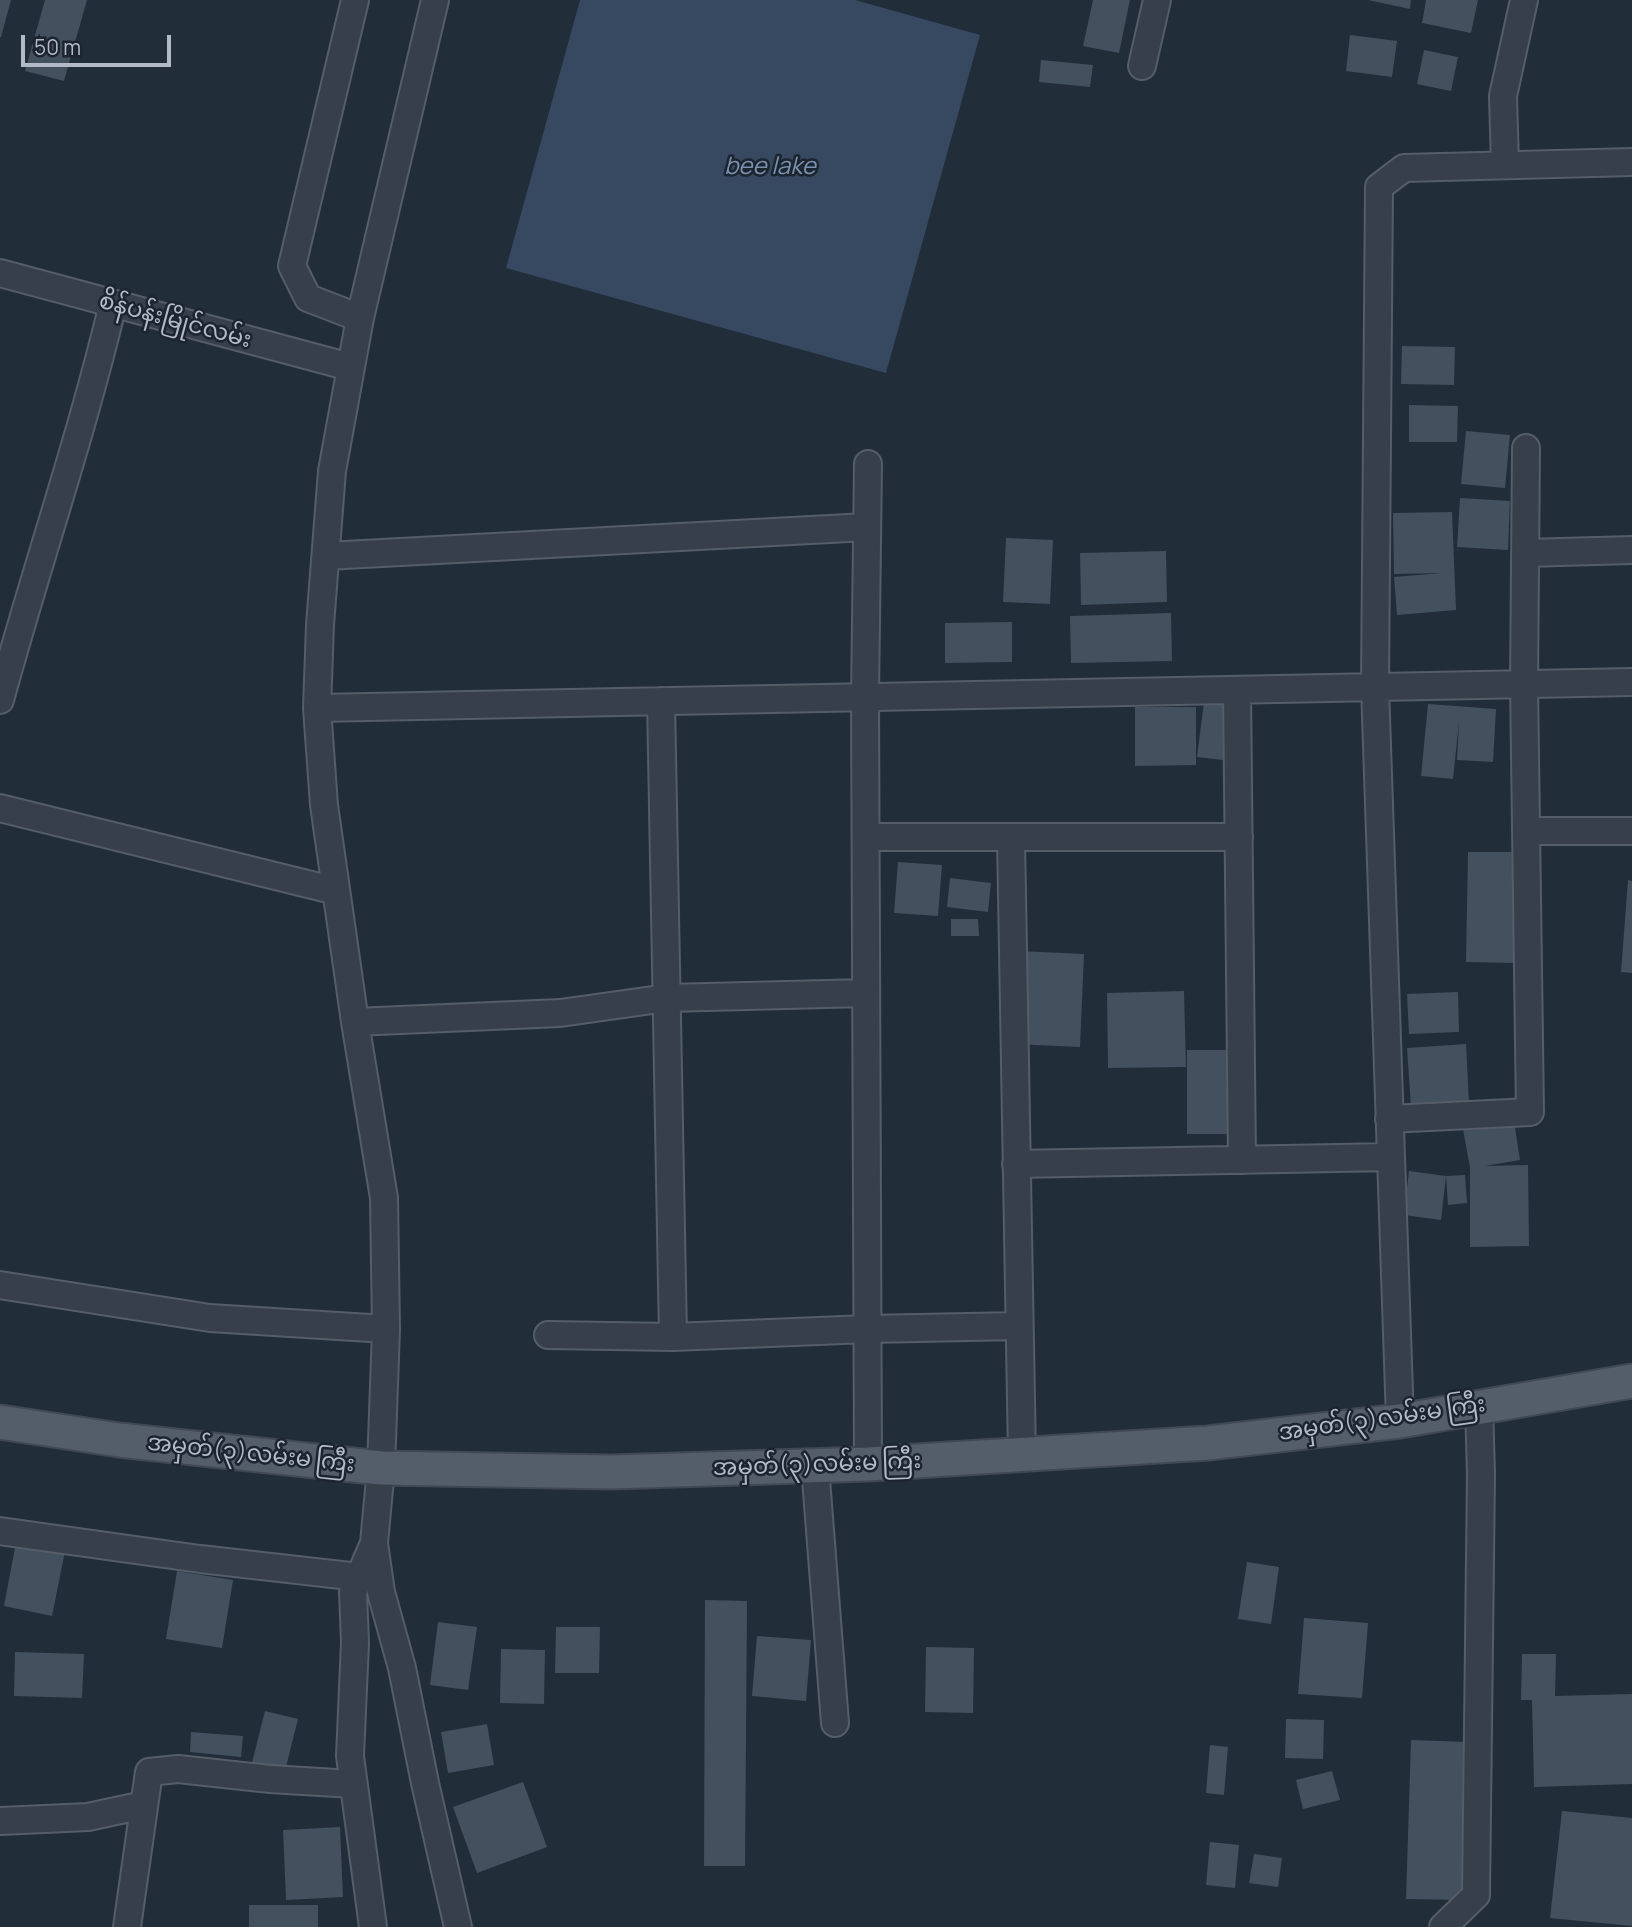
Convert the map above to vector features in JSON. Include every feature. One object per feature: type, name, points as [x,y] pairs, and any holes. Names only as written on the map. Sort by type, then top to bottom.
[{"type":"main road","name":"အမှတ်(၃)လမ်းမ ကြီး","points":[[0,1422],[119,1440],[381,1468],[611,1472],[868,1464],[1208,1443],[1400,1420],[1632,1381]]},
{"type":"street","points":[[355,0],[292,266],[308,298],[360,318]]},
{"type":"street","points":[[435,0],[360,318],[332,471],[317,708],[324,805],[355,1022],[384,1198],[386,1329],[381,1468],[374,1543],[381,1592],[402,1668],[458,1927]]},
{"type":"street","points":[[1142,66],[1157,0]]},
{"type":"street","points":[[1505,165],[1503,96],[1524,0]]},
{"type":"street","points":[[1400,1420],[1375,687],[1379,187],[1404,168],[1632,162]]},
{"type":"street","name":"စိန်ပန်းမြိုင်လမ်း","points":[[0,273],[351,367]]},
{"type":"street","points":[[0,700],[29,594],[93,385],[113,304]]},
{"type":"street","points":[[1389,1119],[1530,1112],[1524,684],[1526,448]]},
{"type":"street","points":[[868,464],[865,697],[868,1464]]},
{"type":"street","points":[[326,556],[867,527]]},
{"type":"street","points":[[1525,553],[1632,550]]},
{"type":"street","points":[[317,708],[1632,682]]},
{"type":"street","points":[[1237,690],[1242,1160]]},
{"type":"street","points":[[661,701],[673,1337]]},
{"type":"street","points":[[0,808],[336,891]]},
{"type":"street","points":[[1526,831],[1632,831]]},
{"type":"street","points":[[866,836],[1239,837]]},
{"type":"street","points":[[1011,838],[1022,1456]]},
{"type":"street","points":[[355,1022],[560,1013],[667,998],[866,993]]},
{"type":"street","points":[[1016,1164],[1390,1157]]},
{"type":"street","points":[[0,1285],[211,1318],[386,1329]]},
{"type":"street","points":[[548,1335],[673,1337],[1019,1326]]},
{"type":"street","points":[[1443,1927],[1476,1895],[1481,1474],[1479,1405]]},
{"type":"street","points":[[816,1466],[835,1723]]},
{"type":"street","points":[[0,1531],[200,1559],[359,1577]]},
{"type":"street","points":[[373,1927],[350,1756],[355,1643],[353,1592],[374,1543]]},
{"type":"street","points":[[127,1927],[149,1772],[178,1769],[270,1779],[353,1784]]},
{"type":"street","points":[[0,1821],[88,1817],[144,1805]]},
{"type":"water","name":"bee lake","points":[[580,0],[855,0],[980,35],[886,373],[506,268]]},
{"type":"building","points":[[0,0],[11,0],[1,37],[0,37]]},
{"type":"building","points":[[45,0],[87,0],[64,81],[25,71]]},
{"type":"building","points":[[1093,0],[1130,0],[1119,53],[1083,46]]},
{"type":"building","points":[[1368,0],[1411,0],[1410,9]]},
{"type":"building","points":[[1426,0],[1478,0],[1471,33],[1422,23]]},
{"type":"building","points":[[1350,35],[1397,41],[1392,77],[1346,71]]},
{"type":"building","points":[[1424,50],[1458,57],[1451,91],[1417,84]]},
{"type":"building","points":[[1041,60],[1093,65],[1090,87],[1039,82]]},
{"type":"building","points":[[1402,346],[1455,347],[1454,385],[1401,384]]},
{"type":"building","points":[[1409,405],[1458,406],[1457,442],[1409,442]]},
{"type":"building","points":[[1466,431],[1510,435],[1505,488],[1461,484]]},
{"type":"building","points":[[1460,498],[1510,501],[1508,550],[1457,547]]},
{"type":"building","points":[[1452,512],[1456,610],[1397,615],[1394,577],[1442,573],[1394,574],[1393,513]]},
{"type":"building","points":[[1006,538],[1053,540],[1050,604],[1003,602]]},
{"type":"building","points":[[1166,551],[1167,602],[1081,605],[1080,553]]},
{"type":"building","points":[[1171,613],[1172,661],[1071,663],[1070,616]]},
{"type":"building","points":[[1012,622],[1012,662],[945,663],[945,623]]},
{"type":"building","points":[[1204,702],[1229,704],[1223,760],[1197,757]]},
{"type":"building","points":[[1428,704],[1496,709],[1493,762],[1457,760],[1459,721],[1453,779],[1421,776]]},
{"type":"building","points":[[1135,707],[1196,707],[1196,765],[1135,766]]},
{"type":"building","points":[[1468,852],[1516,852],[1515,963],[1466,962]]},
{"type":"building","points":[[898,862],[942,865],[938,916],[894,913]]},
{"type":"building","points":[[950,878],[991,883],[988,912],[947,907]]},
{"type":"building","points":[[1628,880],[1632,881],[1632,973],[1621,972]]},
{"type":"building","points":[[951,919],[978,919],[979,936],[951,936]]},
{"type":"building","points":[[1019,951],[1084,954],[1080,1047],[1015,1044]]},
{"type":"building","points":[[1184,991],[1186,1067],[1108,1068],[1107,993]]},
{"type":"building","points":[[1458,992],[1459,1032],[1409,1034],[1407,994]]},
{"type":"building","points":[[1466,1044],[1469,1104],[1411,1107],[1407,1048]]},
{"type":"building","points":[[1187,1050],[1227,1050],[1227,1134],[1187,1134]]},
{"type":"building","points":[[1514,1121],[1520,1160],[1485,1166],[1528,1165],[1529,1246],[1470,1247],[1470,1168],[1463,1129]]},
{"type":"building","points":[[1409,1171],[1446,1176],[1441,1220],[1404,1215]]},
{"type":"building","points":[[1465,1175],[1467,1203],[1448,1205],[1446,1176]]},
{"type":"building","points":[[16,1542],[65,1551],[52,1616],[4,1606]]},
{"type":"building","points":[[1247,1562],[1279,1567],[1271,1624],[1238,1619]]},
{"type":"building","points":[[177,1571],[233,1580],[222,1648],[166,1639]]},
{"type":"building","points":[[705,1600],[747,1601],[745,1866],[704,1866]]},
{"type":"building","points":[[1304,1618],[1368,1623],[1362,1698],[1298,1694]]},
{"type":"building","points":[[438,1622],[477,1627],[468,1690],[430,1685]]},
{"type":"building","points":[[556,1627],[600,1627],[599,1673],[555,1673]]},
{"type":"building","points":[[757,1636],[811,1640],[806,1701],[752,1696]]},
{"type":"building","points":[[926,1647],[974,1648],[973,1713],[925,1712]]},
{"type":"building","points":[[501,1649],[545,1650],[544,1704],[500,1703]]},
{"type":"building","points":[[15,1652],[84,1654],[82,1698],[14,1696]]},
{"type":"building","points":[[1522,1654],[1556,1654],[1555,1696],[1632,1694],[1632,1784],[1534,1787],[1532,1700],[1521,1700]]},
{"type":"building","points":[[265,1711],[298,1719],[285,1771],[252,1763]]},
{"type":"building","points":[[1286,1719],[1324,1720],[1323,1759],[1285,1758]]},
{"type":"building","points":[[487,1724],[494,1765],[448,1773],[441,1732]]},
{"type":"building","points":[[191,1732],[243,1736],[241,1757],[190,1752]]},
{"type":"building","points":[[1411,1740],[1468,1742],[1463,1900],[1406,1899]]},
{"type":"building","points":[[1210,1745],[1228,1747],[1224,1795],[1206,1793]]},
{"type":"building","points":[[1332,1771],[1340,1800],[1303,1809],[1296,1780]]},
{"type":"building","points":[[523,1782],[547,1847],[477,1873],[453,1807]]},
{"type":"building","points":[[1562,1811],[1632,1818],[1632,1926],[1550,1918]]},
{"type":"building","points":[[340,1827],[343,1897],[286,1900],[283,1830]]},
{"type":"building","points":[[1210,1842],[1239,1845],[1235,1888],[1206,1885]]},
{"type":"building","points":[[1254,1854],[1282,1858],[1278,1887],[1249,1883]]},
{"type":"building","points":[[249,1905],[318,1905],[318,1927],[249,1927]]}]
